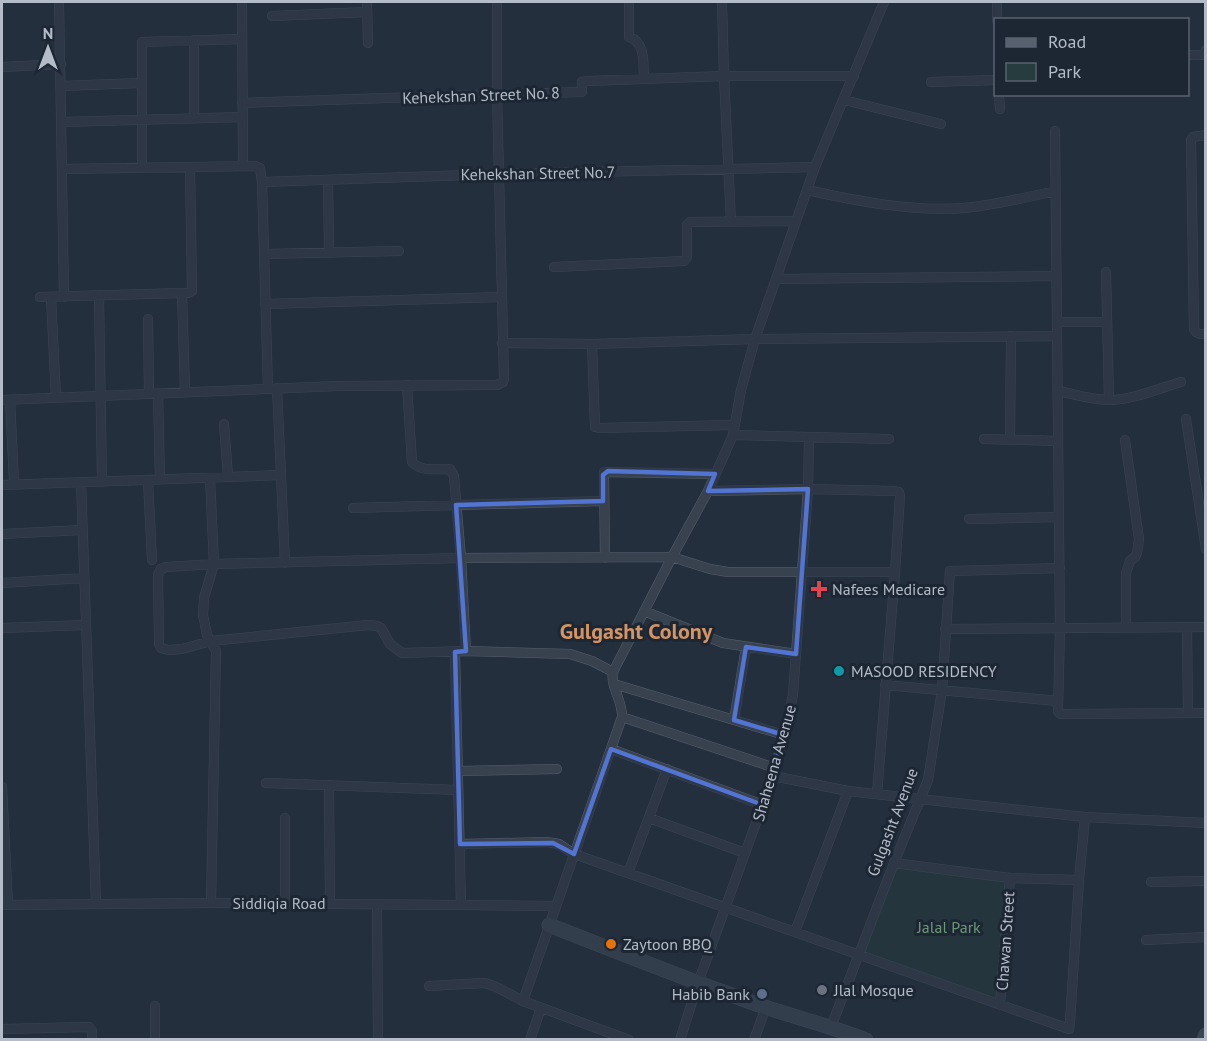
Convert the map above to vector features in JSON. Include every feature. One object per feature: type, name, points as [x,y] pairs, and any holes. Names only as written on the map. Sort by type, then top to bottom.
[{"type":"main road","points":[[1204,1040],[1206,1035]]},
{"type":"street","points":[[59,2],[63,297]]},
{"type":"street","points":[[242,2],[243,166]]},
{"type":"street","points":[[313,2],[314,14]]},
{"type":"street","points":[[14,481],[6,400],[338,386],[497,385],[503,382],[497,2]]},
{"type":"street","points":[[629,2],[629,37],[634,39],[642,50],[644,79]]},
{"type":"street","points":[[722,2],[731,222]]},
{"type":"street","points":[[523,1001],[622,717],[622,706],[614,684],[613,672],[708,491],[734,430],[741,390],[755,339],[796,221],[815,167],[884,2]]},
{"type":"street","points":[[997,2],[997,18]]},
{"type":"street","points":[[272,15],[314,14],[367,7],[368,44]]},
{"type":"street","points":[[142,167],[142,42],[242,39]]},
{"type":"street","points":[[194,40],[194,118]]},
{"type":"street","points":[[1189,55],[1202,55],[1206,50]]},
{"type":"street","points":[[2,67],[61,64]]},
{"type":"street","name":"Kehekshan Street No. 8","points":[[242,103],[582,92],[582,82],[588,81],[724,76],[854,76]]},
{"type":"street","points":[[931,82],[994,80]]},
{"type":"street","points":[[61,86],[141,83]]},
{"type":"street","points":[[999,96],[1000,109]]},
{"type":"street","points":[[844,100],[941,124]]},
{"type":"street","points":[[62,122],[243,117]]},
{"type":"street","points":[[1055,131],[1060,568],[1058,711],[1061,714],[1206,713]]},
{"type":"street","points":[[1206,135],[1193,137],[1191,140],[1194,329],[1200,334],[1206,334]]},
{"type":"street","points":[[62,169],[243,166],[261,169],[265,304],[281,475],[285,563]]},
{"type":"street","points":[[40,297],[99,297],[192,291],[190,167]]},
{"type":"street","name":"Kehekshan Street No.7","points":[[262,182],[815,167]]},
{"type":"street","points":[[328,180],[329,252]]},
{"type":"street","points":[[807,190],[871,202],[932,209],[994,204],[1055,191]]},
{"type":"street","points":[[554,267],[680,262],[687,259],[688,223],[796,221]]},
{"type":"street","points":[[264,254],[399,251]]},
{"type":"street","points":[[1106,272],[1109,400]]},
{"type":"street","points":[[776,279],[1056,276]]},
{"type":"street","points":[[182,293],[185,392]]},
{"type":"street","points":[[51,297],[56,398]]},
{"type":"street","points":[[99,297],[102,481]]},
{"type":"street","points":[[265,304],[501,297]]},
{"type":"street","points":[[148,320],[160,479]]},
{"type":"street","points":[[1057,322],[1107,322]]},
{"type":"street","points":[[1010,440],[1011,336]]},
{"type":"street","points":[[502,343],[592,344],[755,339],[1057,336]]},
{"type":"street","points":[[592,344],[595,427],[734,430],[809,438],[889,439]]},
{"type":"street","points":[[1058,391],[1109,400],[1127,398],[1181,382]]},
{"type":"street","points":[[407,385],[412,462],[422,469],[450,469],[454,476],[466,651]]},
{"type":"street","points":[[1186,419],[1206,549]]},
{"type":"street","points":[[224,424],[228,477]]},
{"type":"street","name":"Shaheena Avenue","points":[[681,1040],[698,983],[774,772],[793,695],[808,489],[809,438]]},
{"type":"street","points":[[984,439],[1058,441]]},
{"type":"street","points":[[1125,440],[1139,539],[1137,553],[1130,561],[1126,573],[1126,628]]},
{"type":"street","points":[[605,558],[604,472],[716,474]]},
{"type":"street","points":[[2,485],[281,475]]},
{"type":"street","points":[[210,478],[214,564],[204,598],[202,615],[207,635],[216,651],[211,903]]},
{"type":"street","points":[[148,480],[152,560]]},
{"type":"street","points":[[81,482],[96,903]]},
{"type":"street","points":[[708,491],[808,489],[895,490],[898,492],[900,496],[895,572],[877,794]]},
{"type":"street","points":[[353,508],[603,501]]},
{"type":"street","points":[[969,519],[1059,517]]},
{"type":"street","points":[[2,534],[82,530]]},
{"type":"street","points":[[613,672],[592,661],[570,654],[466,651],[402,653],[390,644],[381,628],[368,625],[211,641],[182,649],[168,650],[161,648],[159,644],[158,574],[166,567],[214,564],[461,558],[672,557],[710,569],[729,572],[895,572]]},
{"type":"street","name":"Gulgasht Avenue","points":[[828,1033],[928,780],[942,690],[950,571],[1060,568]]},
{"type":"street","points":[[2,583],[84,578]]},
{"type":"street","points":[[644,611],[723,643],[796,654]]},
{"type":"street","points":[[2,628],[86,625]]},
{"type":"street","points":[[1187,627],[1188,713]]},
{"type":"street","points":[[945,629],[1206,627]]},
{"type":"street","points":[[734,720],[746,647]]},
{"type":"street","points":[[455,652],[461,905]]},
{"type":"street","points":[[614,684],[784,735]]},
{"type":"street","points":[[885,685],[1058,701]]},
{"type":"street","points":[[622,717],[774,772],[848,791],[1085,817],[1206,823]]},
{"type":"street","points":[[611,749],[763,805]]},
{"type":"street","points":[[458,771],[557,769]]},
{"type":"street","points":[[628,873],[667,769]]},
{"type":"street","points":[[266,783],[458,790]]},
{"type":"street","points":[[329,785],[330,903]]},
{"type":"street","points":[[2,787],[5,904]]},
{"type":"street","points":[[795,932],[848,791]]},
{"type":"street","points":[[459,844],[559,844],[574,854],[1069,1029],[1085,817]]},
{"type":"street","points":[[285,818],[285,903]]},
{"type":"street","points":[[649,818],[745,854]]},
{"type":"street","points":[[894,863],[1010,878],[1079,880]]},
{"type":"street","name":"Chawan Street","points":[[1000,1004],[1010,878]]},
{"type":"street","points":[[1151,882],[1206,881]]},
{"type":"street","name":"Siddiqia Road","points":[[5,904],[330,903],[556,906]]},
{"type":"street","points":[[377,904],[378,1040]]},
{"type":"street","points":[[549,925],[766,1007],[828,1033],[866,1040]]},
{"type":"street","points":[[1146,940],[1206,937]]},
{"type":"street","points":[[429,986],[492,984],[508,995],[601,1035],[629,1040]]},
{"type":"street","points":[[155,1006],[155,1040]]},
{"type":"street","points":[[754,1040],[766,1007]]},
{"type":"street","points":[[530,1040],[541,1008]]},
{"type":"street","points":[[60,1028],[60,1040]]},
{"type":"street","points":[[2,1029],[90,1028],[92,1040]]},
{"type":"highlighted area","points":[[608,471],[715,474],[708,491],[808,489],[796,654],[746,647],[734,720],[784,735],[763,805],[611,749],[574,854],[553,843],[460,844],[455,652],[466,651],[456,505],[603,501],[603,475]]},
{"type":"green space","name":"Jalal Park","points":[[894,863],[1010,878],[1000,1004],[858,954]]},
{"type":"place","name":"Nafees Medicare","points":[[819,589]]},
{"type":"place","name":"MASOOD RESIDENCY","points":[[839,671]]},
{"type":"place","name":"Zaytoon BBQ","points":[[611,944]]},
{"type":"place","name":"Jlal Mosque","points":[[822,990]]},
{"type":"place","name":"Habib Bank","points":[[762,994]]},
{"type":"district","name":"Gulgasht Colony","points":[[636,631]]}]
